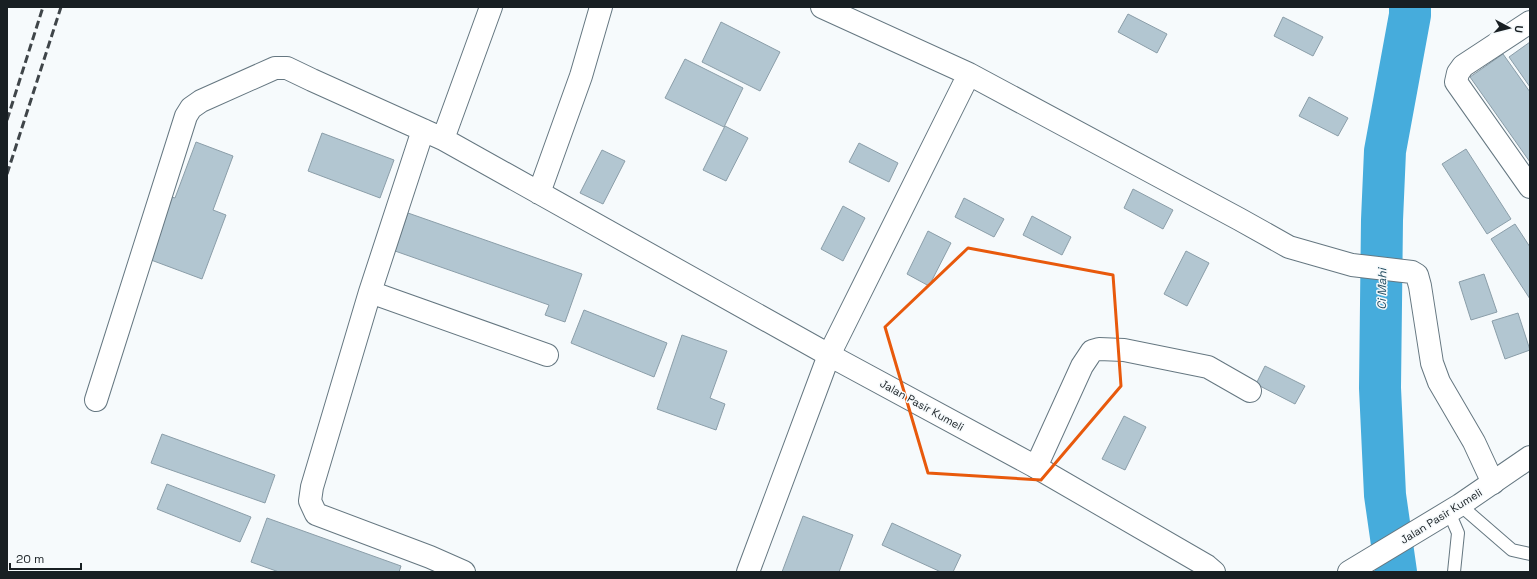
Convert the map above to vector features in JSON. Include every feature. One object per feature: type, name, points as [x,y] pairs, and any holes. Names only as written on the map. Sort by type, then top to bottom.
[{"type":"street","points":[[443,139],[491,7]]},
{"type":"street","points":[[539,193],[581,76],[601,7]]},
{"type":"street","points":[[822,7],[856,14],[1289,247],[1340,263],[1370,268],[1412,272],[1416,275],[1420,286],[1432,363],[1439,382],[1474,442],[1493,483]]},
{"type":"street","points":[[1530,22],[1463,66],[1458,73],[1456,82],[1530,187]]},
{"type":"street","name":"Jalan Pasir Kumeli","points":[[96,400],[186,116],[191,108],[201,100],[275,68],[281,67],[287,68],[443,139],[829,355],[1036,467],[1207,566],[1214,572]]},
{"type":"street","points":[[748,572],[829,355],[968,74]]},
{"type":"street","points":[[423,130],[370,292],[312,487],[310,501],[316,514],[428,565],[464,572]]},
{"type":"street","points":[[370,292],[547,355]]},
{"type":"street","points":[[1036,467],[1082,366],[1092,351],[1099,349],[1124,350],[1208,367],[1250,391]]},
{"type":"street","name":"Jalan Pasir Kumeli","points":[[1349,572],[1455,509],[1530,457]]},
{"type":"lane","points":[[1455,509],[1512,550],[1530,554]]},
{"type":"lane","points":[[1454,572],[1458,533],[1455,509]]},
{"type":"highlighted area","points":[[968,248],[1113,275],[1121,386],[1041,480],[928,473],[885,327]]},
{"type":"building","points":[[1128,14],[1167,34],[1157,53],[1118,32]]},
{"type":"building","points":[[1283,17],[1323,37],[1313,56],[1274,36]]},
{"type":"building","points":[[721,22],[780,52],[760,91],[702,62]]},
{"type":"building","points":[[1530,42],[1530,87],[1509,57]]},
{"type":"building","points":[[1503,54],[1530,92],[1530,162],[1470,77]]},
{"type":"building","points":[[685,59],[743,88],[724,127],[665,98]]},
{"type":"building","points":[[1309,97],[1348,118],[1338,136],[1299,116]]},
{"type":"building","points":[[725,126],[748,138],[726,181],[703,170]]},
{"type":"building","points":[[322,133],[394,160],[380,198],[308,171]]},
{"type":"building","points":[[196,142],[233,156],[213,210],[226,215],[202,279],[143,257],[166,195],[175,198]]},
{"type":"building","points":[[859,143],[898,163],[889,182],[849,162]]},
{"type":"building","points":[[1466,149],[1511,219],[1487,234],[1442,164]]},
{"type":"building","points":[[602,150],[625,161],[603,204],[580,193]]},
{"type":"building","points":[[1133,189],[1173,210],[1163,229],[1124,208]]},
{"type":"building","points":[[964,198],[1004,219],[994,237],[955,217]]},
{"type":"building","points":[[843,206],[865,218],[843,261],[821,249]]},
{"type":"building","points":[[408,213],[582,274],[565,322],[545,315],[549,305],[395,251]]},
{"type":"building","points":[[1032,216],[1071,237],[1062,255],[1023,235]]},
{"type":"building","points":[[1515,224],[1530,247],[1530,299],[1491,239]]},
{"type":"building","points":[[928,231],[951,243],[929,286],[907,274]]},
{"type":"building","points":[[1186,251],[1209,263],[1187,306],[1164,294]]},
{"type":"building","points":[[1484,274],[1497,312],[1471,320],[1459,282]]},
{"type":"building","points":[[584,310],[667,343],[654,377],[571,343]]},
{"type":"building","points":[[1518,313],[1530,350],[1505,359],[1492,321]]},
{"type":"building","points":[[682,335],[727,351],[710,398],[725,404],[716,430],[657,409]]},
{"type":"building","points":[[1265,366],[1305,386],[1295,404],[1256,384]]},
{"type":"building","points":[[1124,416],[1146,427],[1125,470],[1102,459]]},
{"type":"building","points":[[162,434],[275,475],[265,503],[151,463]]},
{"type":"building","points":[[167,484],[251,517],[240,542],[157,509]]},
{"type":"building","points":[[803,516],[853,535],[839,572],[782,572]]},
{"type":"building","points":[[267,518],[401,566],[399,572],[279,572],[251,562]]},
{"type":"building","points":[[892,523],[961,555],[953,572],[941,572],[882,545]]},
{"type":"waterway","name":"Ci Mahi","points":[[1396,572],[1385,495],[1380,388],[1382,220],[1385,151],[1410,15],[1410,7]]},
{"type":"railway","points":[[7,120],[43,7]]},
{"type":"railway","points":[[7,174],[61,7]]}]
